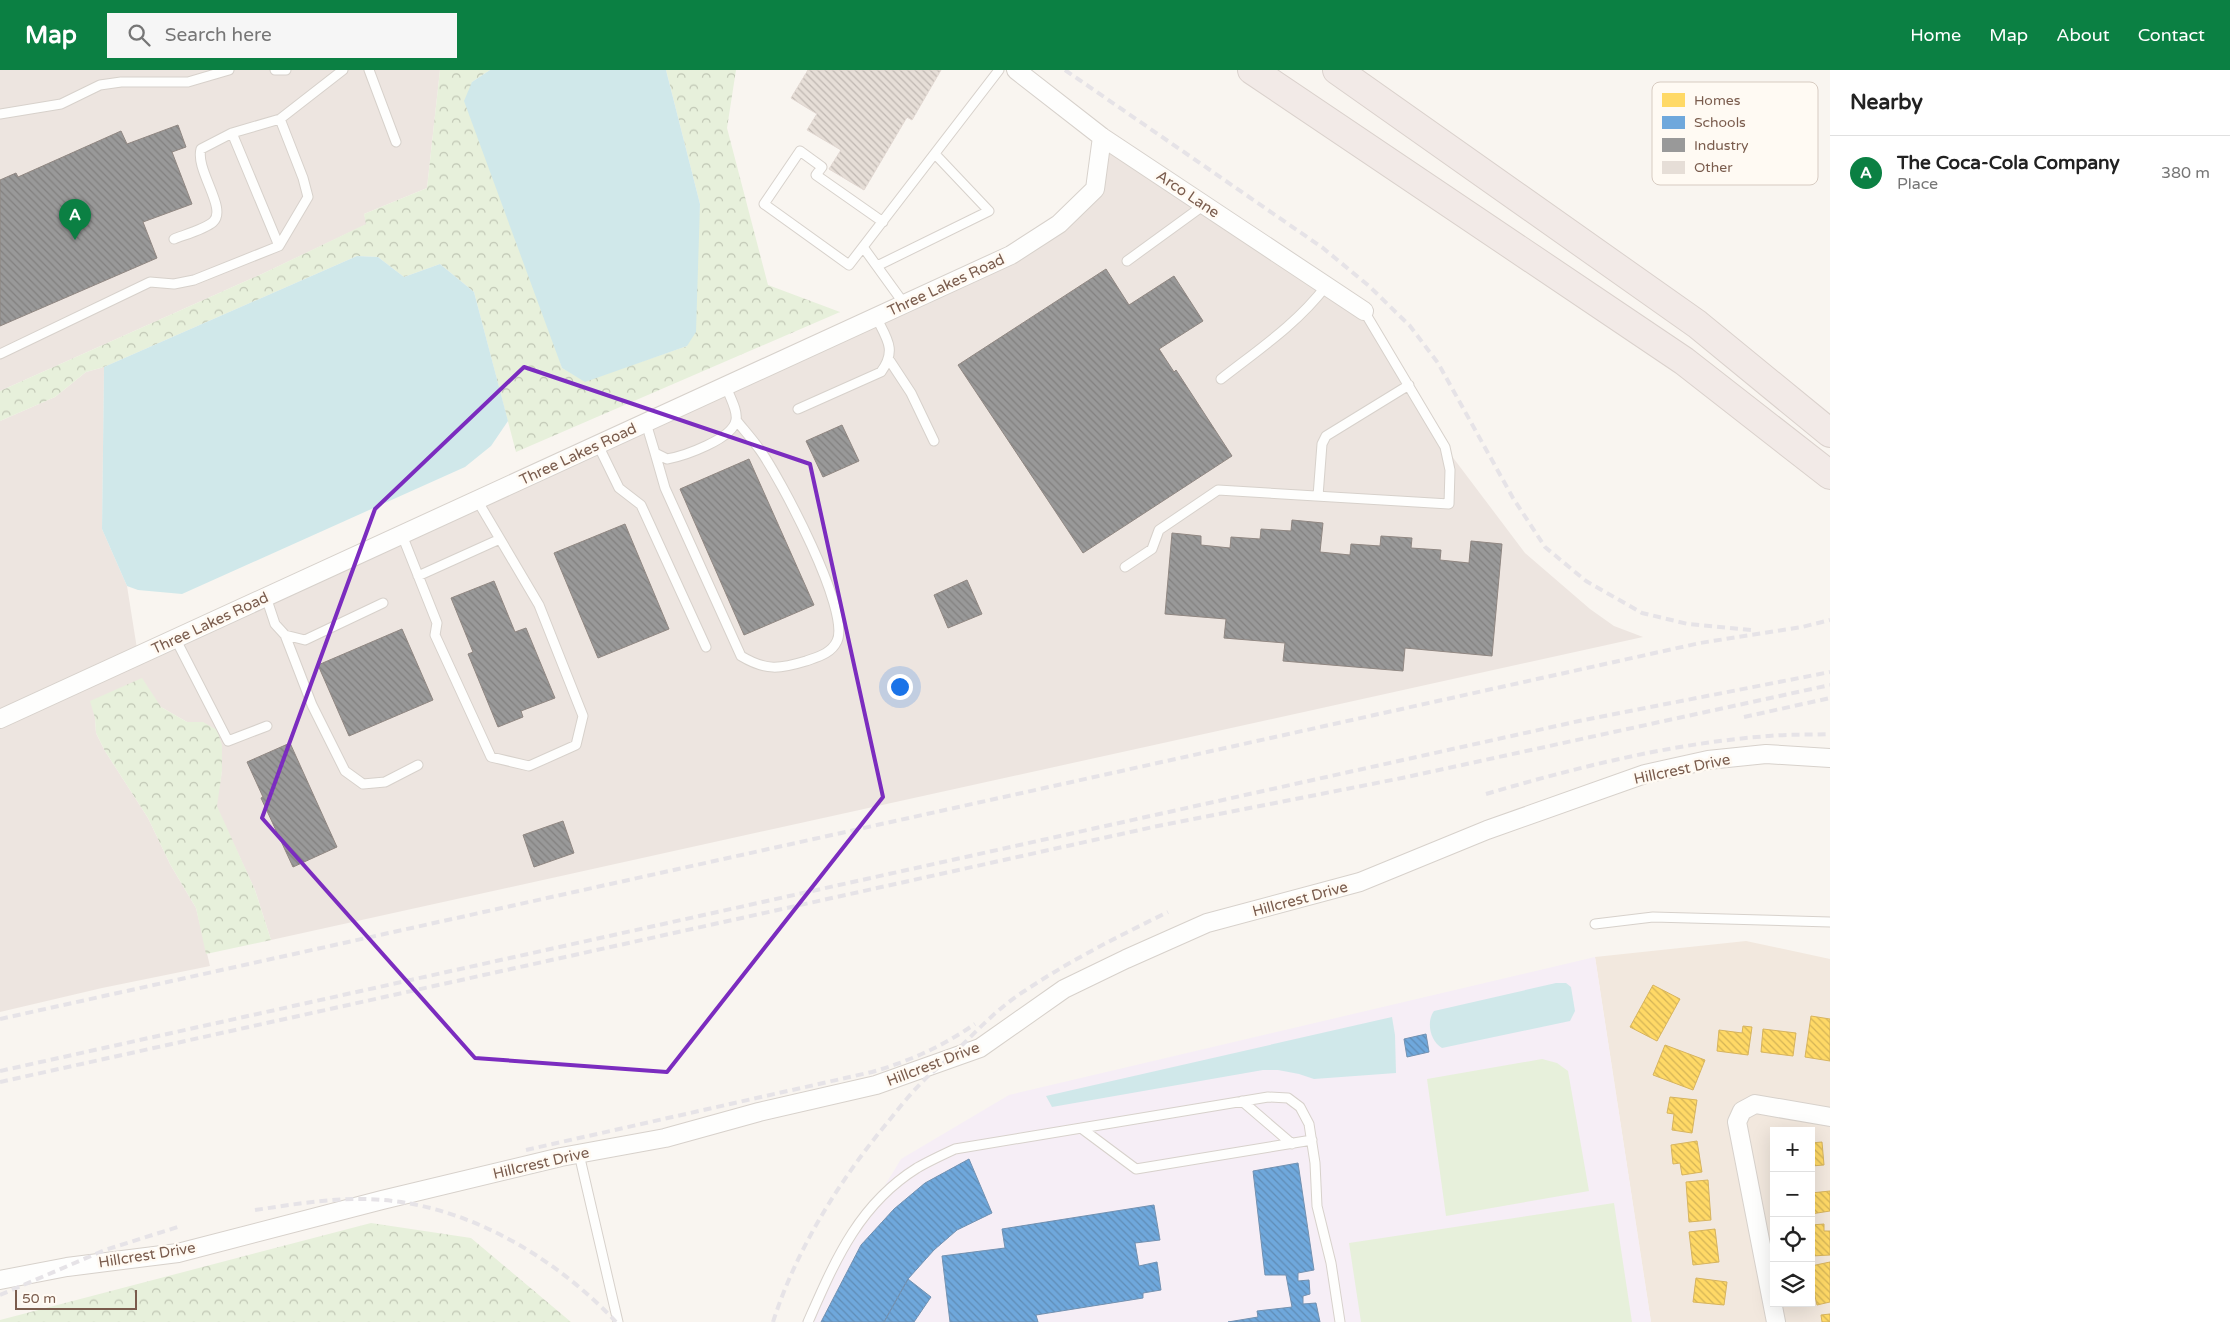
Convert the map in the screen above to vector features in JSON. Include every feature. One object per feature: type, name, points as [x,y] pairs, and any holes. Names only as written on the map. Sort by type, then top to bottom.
[{"type":"highway","points":[[1252,70],[1684,360],[1830,475]]},
{"type":"highway","points":[[1337,70],[1697,324],[1830,433]]},
{"type":"street","name":"Arco Lane","points":[[1016,70],[1102,137],[1364,312]]},
{"type":"street","name":"Three Lakes Road","points":[[0,719],[1011,256],[1059,224],[1095,189],[1102,137]]},
{"type":"street","name":"Hillcrest Drive","points":[[0,1280],[67,1267],[178,1253],[382,1200],[579,1154],[665,1138],[759,1112],[802,1104],[900,1078],[949,1058],[980,1048],[1064,989],[1207,923],[1360,882],[1487,830],[1645,774],[1708,760],[1766,754],[1830,758]]},
{"type":"street","points":[[1776,1322],[1737,1122],[1742,1111],[1755,1104],[1830,1117]]},
{"type":"lane","points":[[0,114],[61,104],[100,85],[121,82],[188,82],[229,70]]},
{"type":"lane","points":[[275,70],[286,70]]},
{"type":"lane","points":[[174,239],[212,222],[215,218],[217,205],[202,170],[201,149],[232,133],[280,119],[343,70]]},
{"type":"lane","points":[[369,70],[396,142]]},
{"type":"lane","points":[[883,222],[816,176],[822,167],[800,151],[764,204],[849,265],[883,222],[999,70]]},
{"type":"lane","points":[[0,354],[150,282],[174,284],[194,280],[279,246],[308,197],[303,178],[280,119]]},
{"type":"lane","points":[[232,133],[279,246]]},
{"type":"lane","points":[[877,266],[989,212],[935,154]]},
{"type":"lane","points":[[1128,260],[1204,205]]},
{"type":"lane","points":[[863,247],[905,305]]},
{"type":"lane","points":[[1221,378],[1309,308],[1326,286]]},
{"type":"lane","points":[[1125,567],[1152,548],[1159,530],[1218,490],[1449,504],[1450,470],[1446,447],[1364,312]]},
{"type":"lane","points":[[876,317],[890,344],[890,361],[911,393],[934,441]]},
{"type":"lane","points":[[798,409],[881,372],[890,361]]},
{"type":"lane","points":[[1318,496],[1322,444],[1326,436],[1409,385]]},
{"type":"lane","points":[[646,423],[668,495],[741,656],[756,665],[782,669],[824,655],[837,641],[838,616],[824,573],[778,478],[760,449],[736,420],[734,407],[726,386]]},
{"type":"lane","points":[[655,453],[667,460],[682,456],[728,434],[736,420]]},
{"type":"lane","points":[[598,445],[619,488],[641,505],[706,647]]},
{"type":"lane","points":[[402,535],[436,623],[435,635],[492,756],[529,766],[576,745],[584,716],[539,605],[477,500]]},
{"type":"lane","points":[[418,576],[500,539]]},
{"type":"lane","points":[[266,597],[274,624],[285,635],[312,705],[345,771],[363,784],[385,782],[418,765]]},
{"type":"lane","points":[[285,635],[305,640],[383,603]]},
{"type":"lane","points":[[175,638],[228,741],[267,726]]},
{"type":"lane","points":[[1595,924],[1653,917],[1830,922]]},
{"type":"lane","points":[[808,1322],[835,1260],[854,1228],[882,1196],[917,1168],[955,1149],[1268,1097],[1288,1098],[1300,1107],[1309,1124],[1318,1206],[1331,1263],[1340,1322]]},
{"type":"lane","points":[[1242,1101],[1292,1144]]},
{"type":"lane","points":[[1081,1128],[1136,1169],[1312,1140]]},
{"type":"lane","points":[[579,1154],[618,1322]]},
{"type":"highlighted area","points":[[524,367],[810,464],[883,797],[667,1072],[475,1058],[262,818],[375,509]]},
{"type":"shaded area","points":[[0,70],[440,70],[427,188],[364,214],[367,224],[264,273],[0,391]]},
{"type":"shaded area","points":[[1102,137],[1364,311],[1445,447],[1525,553],[1590,609],[1614,626],[1643,637],[271,940],[255,890],[216,806],[222,771],[203,722],[187,722],[161,707],[95,718],[96,733],[105,751],[148,818],[170,864],[196,908],[210,966],[102,988],[0,1012],[0,421],[55,397],[86,372],[104,367],[102,529],[127,586],[138,655],[1011,255],[1095,189]]},
{"type":"shaded area","points":[[1746,941],[1830,959],[1830,1322],[1651,1322],[1595,957]]},
{"type":"shaded area","points":[[1595,957],[1651,1322],[802,1322],[901,1159],[1009,1095]]},
{"type":"green space","points":[[440,70],[490,70],[472,82],[562,368],[585,381],[687,346],[700,204],[666,70],[736,70],[727,128],[768,285],[840,312],[516,452],[474,292],[440,264],[404,277],[378,257],[357,256],[104,367],[86,372],[55,397],[0,421],[0,391],[264,273],[366,224],[364,214],[427,188]]},
{"type":"green space","points":[[142,678],[161,707],[187,722],[203,722],[217,730],[222,745],[222,771],[217,806],[255,890],[271,940],[206,954],[196,908],[170,864],[148,818],[105,751],[96,733],[95,718],[90,701]]},
{"type":"green space","points":[[1542,1059],[1557,1063],[1568,1071],[1589,1191],[1446,1216],[1427,1079]]},
{"type":"green space","points":[[1614,1203],[1632,1322],[1361,1322],[1349,1243]]},
{"type":"green space","points":[[371,1223],[471,1238],[571,1322],[0,1322],[0,1320]]},
{"type":"water","points":[[490,70],[666,70],[700,204],[696,332],[687,346],[585,382],[562,368],[464,101],[472,82]]},
{"type":"water","points":[[357,256],[378,257],[404,277],[440,264],[474,292],[508,421],[491,446],[465,467],[182,594],[138,590],[127,586],[102,529],[104,367]]},
{"type":"water","points":[[1556,983],[1566,983],[1571,987],[1575,1011],[1570,1021],[1442,1048],[1432,1036],[1430,1020],[1434,1011]]},
{"type":"water","points":[[1392,1017],[1395,1035],[1396,1073],[1314,1079],[1278,1070],[1263,1070],[1052,1107],[1046,1096]]},
{"type":"building: Homes","points":[[1653,985],[1680,999],[1657,1041],[1630,1027]]},
{"type":"building: Homes","points":[[1811,1016],[1830,1019],[1830,1061],[1805,1057]]},
{"type":"building: Homes","points":[[1743,1026],[1752,1027],[1748,1055],[1717,1051],[1719,1030],[1742,1033]]},
{"type":"building: Homes","points":[[1763,1029],[1796,1033],[1793,1056],[1761,1052]]},
{"type":"building: Homes","points":[[1665,1045],[1705,1060],[1693,1090],[1653,1075]]},
{"type":"building: Homes","points":[[1670,1097],[1697,1100],[1692,1133],[1672,1130],[1674,1114],[1667,1113]]},
{"type":"building: Homes","points":[[1697,1141],[1702,1172],[1682,1175],[1680,1163],[1673,1164],[1671,1145]]},
{"type":"building: Homes","points":[[1822,1142],[1824,1165],[1815,1166],[1815,1143]]},
{"type":"building: Homes","points":[[1708,1180],[1711,1220],[1689,1222],[1686,1182]]},
{"type":"building: Homes","points":[[1830,1191],[1830,1211],[1815,1213],[1815,1193]]},
{"type":"building: Homes","points":[[1824,1224],[1824,1231],[1830,1231],[1830,1255],[1815,1256],[1815,1225]]},
{"type":"building: Homes","points":[[1715,1229],[1719,1262],[1693,1265],[1689,1232]]},
{"type":"building: Homes","points":[[1830,1262],[1830,1302],[1817,1305],[1815,1296],[1815,1265]]},
{"type":"building: Homes","points":[[1696,1278],[1727,1282],[1724,1305],[1693,1302]]},
{"type":"building: Homes","points":[[1830,1314],[1830,1322],[1822,1322],[1821,1315]]},
{"type":"building: Schools","points":[[1426,1034],[1429,1052],[1407,1057],[1404,1039]]},
{"type":"building: Schools","points":[[969,1159],[992,1213],[957,1230],[934,1250],[908,1279],[884,1322],[821,1322],[861,1245],[894,1209],[925,1183]]},
{"type":"building: Schools","points":[[1298,1163],[1314,1270],[1298,1273],[1298,1281],[1309,1280],[1310,1294],[1303,1296],[1303,1304],[1316,1303],[1320,1322],[1228,1322],[1258,1317],[1257,1311],[1292,1307],[1286,1275],[1265,1275],[1253,1171]]},
{"type":"building: Schools","points":[[1154,1205],[1160,1240],[1135,1243],[1139,1266],[1157,1262],[1161,1290],[1143,1293],[1143,1298],[1036,1315],[1038,1322],[950,1322],[942,1256],[1005,1248],[1002,1229]]},
{"type":"building: Schools","points":[[908,1279],[931,1297],[914,1322],[884,1322]]},
{"type":"building: Industry","points":[[178,125],[186,147],[172,152],[192,204],[143,222],[157,258],[0,326],[0,180],[16,173],[18,177],[121,131],[127,144]]},
{"type":"building: Industry","points":[[1106,269],[1129,305],[1174,276],[1203,321],[1159,349],[1174,372],[1176,370],[1232,456],[1083,553],[958,365]]},
{"type":"building: Industry","points":[[842,425],[859,461],[823,477],[806,441]]},
{"type":"building: Industry","points":[[749,459],[814,605],[744,635],[680,489]]},
{"type":"building: Industry","points":[[1292,520],[1323,523],[1320,552],[1350,555],[1351,544],[1380,546],[1381,536],[1412,538],[1411,548],[1441,550],[1440,560],[1469,563],[1471,541],[1502,544],[1492,656],[1405,648],[1403,671],[1283,661],[1285,643],[1224,638],[1226,619],[1165,614],[1172,533],[1201,536],[1201,545],[1230,548],[1231,537],[1260,539],[1261,529],[1291,531]]},
{"type":"building: Industry","points":[[625,524],[669,629],[598,658],[554,553]]},
{"type":"building: Industry","points":[[967,580],[982,614],[948,628],[934,595]]},
{"type":"building: Industry","points":[[494,581],[515,632],[526,628],[555,698],[521,711],[523,717],[498,727],[468,654],[473,652],[451,598]]},
{"type":"building: Industry","points":[[402,629],[433,700],[349,736],[318,665]]},
{"type":"building: Industry","points":[[290,743],[337,847],[293,867],[261,798],[263,797],[247,762]]},
{"type":"building: Industry","points":[[563,821],[574,853],[534,867],[523,835]]},
{"type":"building: Other","points":[[808,70],[941,70],[912,120],[907,117],[864,190],[829,169],[841,150],[807,130],[817,114],[791,98]]},
{"type":"railway","points":[[1065,70],[1323,248],[1369,286],[1410,326],[1438,363],[1513,498],[1545,547],[1586,581],[1642,613],[1688,624],[1751,630]]},
{"type":"railway","points":[[0,1019],[1700,643],[1802,627],[1830,620]]},
{"type":"railway","points":[[0,1071],[1579,721],[1830,672]]},
{"type":"railway","points":[[0,1082],[1153,827],[1402,778],[1830,685]]},
{"type":"railway","points":[[1744,717],[1830,698]]},
{"type":"railway","points":[[1486,794],[1591,766],[1662,750],[1733,739],[1777,735],[1830,734]]},
{"type":"railway","points":[[773,1322],[794,1269],[836,1192],[869,1145],[919,1085],[1015,997],[1078,958],[1168,912]]},
{"type":"railway","points":[[526,1150],[872,1072],[926,1052],[975,1024]]},
{"type":"railway","points":[[255,1210],[319,1201],[367,1199],[416,1205],[448,1213],[480,1225],[540,1258],[567,1277],[616,1322]]},
{"type":"railway","points":[[0,1295],[105,1250],[181,1226]]},
{"type":"place","name":"The Coca-Cola Company","points":[[75,240]]}]
